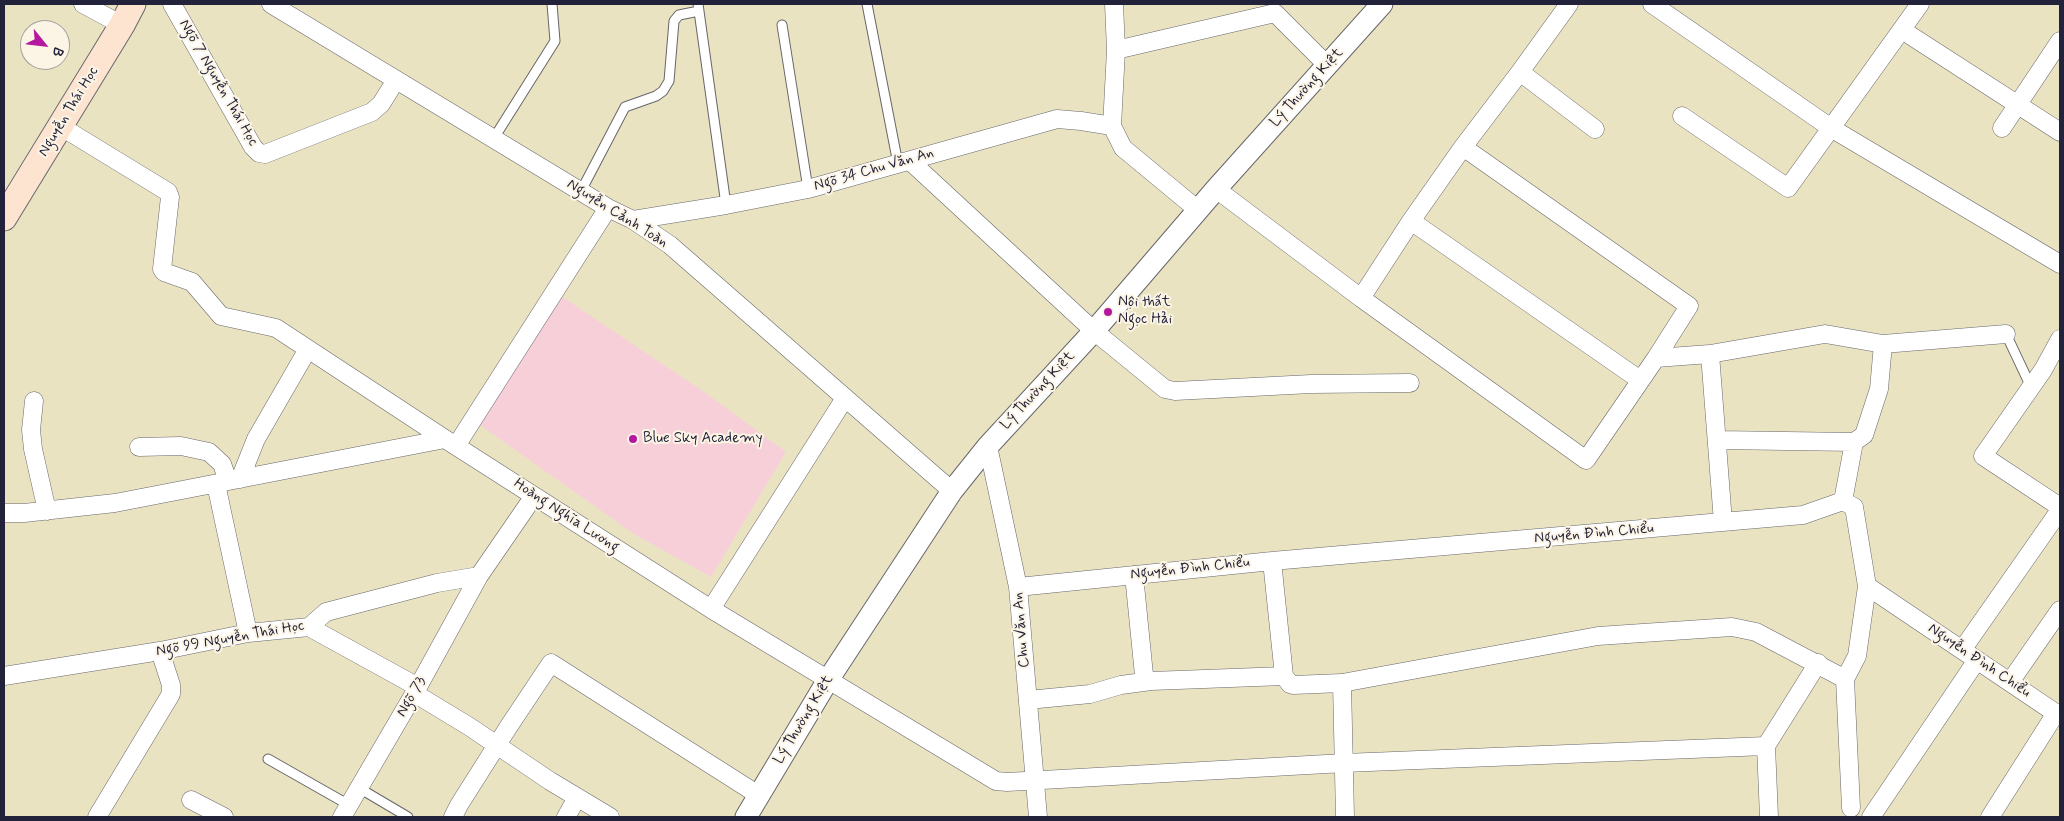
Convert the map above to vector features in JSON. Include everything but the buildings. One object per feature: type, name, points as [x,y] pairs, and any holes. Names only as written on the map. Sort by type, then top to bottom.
[{"type":"main road","name":"Nguyễn Thái Học","points":[[4,218],[127,14]]},
{"type":"street","points":[[83,4],[127,14]]},
{"type":"street","name":"Ngõ 7 Nguyễn Thái Học","points":[[172,4],[253,146],[259,153],[265,154],[372,112],[381,104],[396,80]]},
{"type":"street","name":"Nguyễn Cảnh Toàn","points":[[271,4],[608,208],[633,220],[670,245],[952,491]]},
{"type":"street","name":"Lý Thường Kiệt","points":[[746,817],[828,680],[952,491],[988,446],[1094,331],[1216,189],[1382,4]]},
{"type":"street","points":[[1361,298],[1411,221],[1463,147],[1569,4]]},
{"type":"street","points":[[1652,4],[1831,128],[2060,264]]},
{"type":"street","points":[[1682,116],[1788,188],[1920,4]]},
{"type":"street","points":[[1110,7],[1116,50],[1112,126],[1124,148],[1198,210]]},
{"type":"street","points":[[1116,50],[1275,13],[1327,66]]},
{"type":"street","points":[[1902,30],[2060,132]]},
{"type":"street","points":[[2002,128],[2060,41]]},
{"type":"street","points":[[1520,72],[1595,129]]},
{"type":"street","name":"Ngõ 34 Chu Văn An","points":[[633,220],[808,189],[1057,119],[1112,126]]},
{"type":"street","name":"Hoàng Nghĩa Lương","points":[[60,126],[168,192],[170,197],[162,269],[164,272],[192,282],[221,316],[276,328],[450,443],[711,609],[996,781],[1035,781],[1344,763],[1766,746]]},
{"type":"street","points":[[1216,189],[1361,298],[1586,460],[1689,306],[1463,147]]},
{"type":"street","points":[[904,162],[1094,331],[1159,386],[1175,391],[1311,384],[1410,383]]},
{"type":"street","points":[[4,514],[115,503],[228,481],[450,443],[608,208]]},
{"type":"street","points":[[1411,221],[1640,380]]},
{"type":"street","points":[[1656,358],[1710,354],[1825,334],[1883,344],[2006,334]]},
{"type":"street","points":[[1962,650],[2059,515],[1983,456],[2031,388],[2060,339]]},
{"type":"street","points":[[1718,440],[1854,442],[1864,435],[1879,389],[1883,344]]},
{"type":"street","points":[[228,481],[256,439],[308,349]]},
{"type":"street","points":[[1710,354],[1723,522]]},
{"type":"street","points":[[711,609],[845,398]]},
{"type":"street","points":[[34,402],[31,430],[33,449],[48,511]]},
{"type":"street","points":[[1854,442],[1843,501],[1854,507],[1867,586],[1857,656],[1844,679],[1860,813]]},
{"type":"street","points":[[139,447],[181,446],[210,452],[222,464],[228,481],[248,633]]},
{"type":"street","name":"Chu Văn An","points":[[988,446],[1018,587],[1038,817]]},
{"type":"street","name":"Ngõ 73","points":[[346,811],[479,576],[534,496]]},
{"type":"street","name":"Nguyễn Đình Chiểu","points":[[1018,587],[1272,561],[1803,515],[1843,501]]},
{"type":"street","points":[[1272,561],[1284,676],[1293,685],[1342,684],[1598,636],[1732,627],[1756,632],[1844,679]]},
{"type":"street","points":[[1134,575],[1144,675],[1151,681]]},
{"type":"street","name":"Ngõ 99 Nguyễn Thái Học","points":[[4,676],[160,651],[248,633],[309,626],[326,612],[437,583],[479,576]]},
{"type":"street","name":"Nguyễn Đình Chiểu","points":[[1867,586],[2058,714]]},
{"type":"street","points":[[2010,682],[2060,610]]},
{"type":"street","points":[[309,626],[416,690],[577,798],[610,817]]},
{"type":"street","points":[[97,817],[171,694],[171,685],[160,651]]},
{"type":"street","points":[[1860,813],[1978,660]]},
{"type":"street","points":[[453,817],[458,805],[551,663],[760,796]]},
{"type":"street","points":[[1769,817],[1766,746],[1818,664]]},
{"type":"street","points":[[1028,700],[1090,694],[1121,685],[1151,681],[1284,676]]},
{"type":"street","points":[[1342,684],[1345,817]]},
{"type":"street","points":[[1990,817],[2058,714]]},
{"type":"street","points":[[566,817],[577,798]]},
{"type":"street","points":[[191,800],[224,817]]},
{"type":"lane","points":[[494,138],[555,41],[552,4]]},
{"type":"lane","points":[[867,4],[904,162]]},
{"type":"lane","points":[[582,191],[625,107],[656,96],[664,91],[669,81],[674,20],[679,15],[698,7],[726,205]]},
{"type":"lane","points":[[782,25],[808,189]]},
{"type":"lane","points":[[2006,334],[2031,388]]},
{"type":"lane","points":[[268,759],[346,811]]},
{"type":"lane","points":[[359,788],[408,817]]},
{"type":"shaded area","name":"Blue Sky Academy","points":[[561,296],[707,394],[786,452],[711,577],[634,534],[480,425]]},
{"type":"place","name":"Nội thất Ngọc Hải","points":[[1108,312]]},
{"type":"place","name":"Blue Sky Academy","points":[[633,439]]}]
